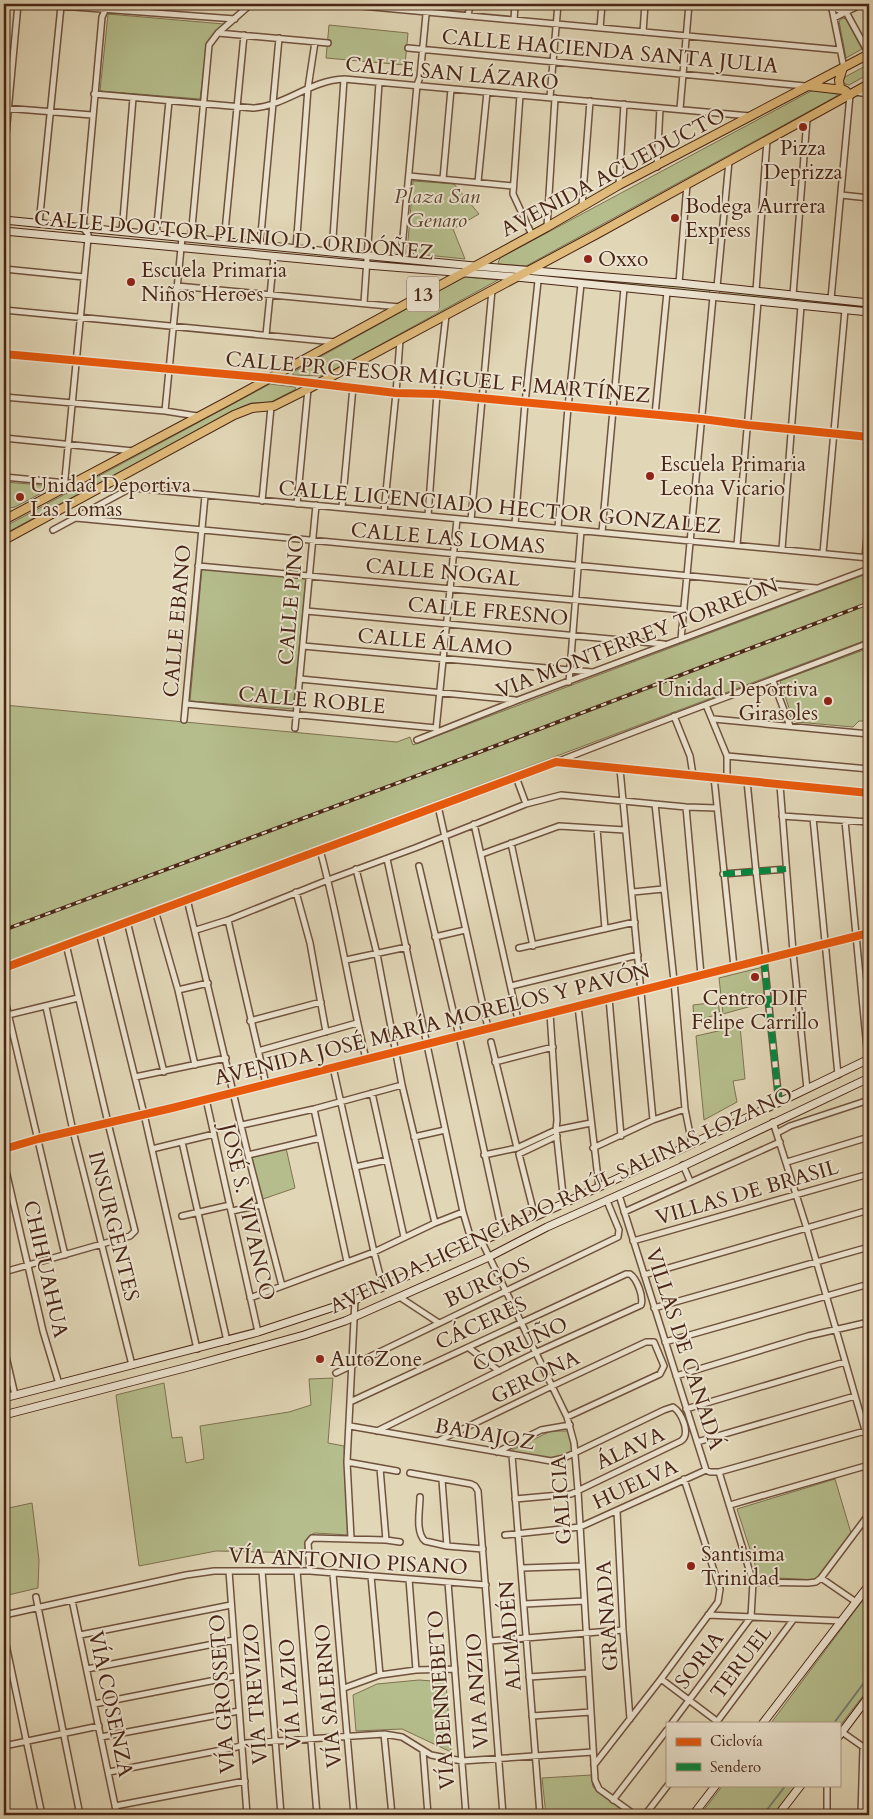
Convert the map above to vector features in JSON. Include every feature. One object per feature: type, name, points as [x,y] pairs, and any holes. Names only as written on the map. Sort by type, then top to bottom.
[{"type":"main road","name":"AVENIDA ACUEDUCTO","points":[[4,520],[461,274],[619,185],[657,167],[869,54]]},
{"type":"main road","points":[[844,68],[838,84],[849,93]]},
{"type":"main road","name":"AVENIDA ACUEDUCTO","points":[[4,540],[234,415],[252,408],[271,407],[319,384],[807,119],[849,93],[869,84]]},
{"type":"main road","points":[[808,86],[849,93]]},
{"type":"street","points":[[4,156],[6,108],[18,4]]},
{"type":"street","points":[[34,4],[107,6],[235,18]]},
{"type":"street","points":[[191,238],[209,44],[218,33],[251,4]]},
{"type":"street","points":[[341,4],[383,6],[468,16],[840,50]]},
{"type":"street","points":[[401,259],[416,85],[420,77],[427,4]]},
{"type":"street","points":[[468,16],[470,4]]},
{"type":"street","points":[[514,20],[515,4]]},
{"type":"street","points":[[546,227],[553,62],[558,4]]},
{"type":"street","points":[[600,28],[602,4]]},
{"type":"street","points":[[643,32],[645,4]]},
{"type":"street","points":[[680,109],[689,4]]},
{"type":"street","points":[[810,4],[831,5],[845,13],[869,54]]},
{"type":"street","points":[[834,18],[862,4]]},
{"type":"street","points":[[831,5],[844,68]]},
{"type":"street","points":[[39,224],[61,6]]},
{"type":"street","points":[[98,6],[102,17]]},
{"type":"street","points":[[4,477],[64,486],[88,238],[88,234],[83,228],[92,115],[102,17],[107,6]]},
{"type":"street","points":[[218,33],[328,43]]},
{"type":"street","points":[[224,242],[244,35]]},
{"type":"street","points":[[260,246],[279,38]]},
{"type":"street","points":[[296,249],[308,88],[315,42]]},
{"type":"street","name":"CALLE HACIENDA SANTA JULIA","points":[[408,48],[808,86]]},
{"type":"street","name":"CALLE SAN LÁZARO","points":[[94,94],[264,108],[308,88],[334,80],[344,80],[753,116]]},
{"type":"street","points":[[332,252],[344,80]]},
{"type":"street","points":[[364,303],[379,83]]},
{"type":"street","points":[[443,179],[451,89]]},
{"type":"street","points":[[478,182],[487,92]]},
{"type":"street","points":[[831,299],[849,93],[869,94]]},
{"type":"street","points":[[520,95],[513,186],[514,198],[532,235]]},
{"type":"street","points":[[122,232],[134,98]]},
{"type":"street","points":[[156,235],[169,101]]},
{"type":"street","points":[[582,206],[590,101]]},
{"type":"street","points":[[619,185],[624,104]]},
{"type":"street","points":[[6,108],[92,115]]},
{"type":"street","points":[[657,167],[660,108]]},
{"type":"street","points":[[793,295],[807,119]]},
{"type":"street","points":[[756,292],[768,140]]},
{"type":"street","points":[[681,639],[713,297],[717,287],[729,160]]},
{"type":"street","points":[[409,176],[513,186]]},
{"type":"street","points":[[679,283],[688,183]]},
{"type":"street","points":[[841,195],[869,198]]},
{"type":"street","name":"CALLE DOCTOR PLINIO D. ORDÓÑEZ","points":[[4,220],[366,256],[679,283],[869,303]]},
{"type":"street","name":"CALLE DOCTOR PLINIO D. ORDÓÑEZ","points":[[4,231],[869,312]]},
{"type":"street","points":[[129,242],[130,232]]},
{"type":"street","points":[[165,412],[182,238]]},
{"type":"street","points":[[266,336],[274,256]]},
{"type":"street","points":[[4,269],[84,277]]},
{"type":"street","points":[[515,524],[538,281]]},
{"type":"street","points":[[558,528],[581,284]]},
{"type":"street","points":[[177,286],[399,307]]},
{"type":"street","points":[[602,532],[624,288]]},
{"type":"street","points":[[471,520],[492,290]]},
{"type":"street","points":[[655,415],[667,292]]},
{"type":"street","points":[[737,545],[758,302]]},
{"type":"street","points":[[782,549],[801,306]]},
{"type":"street","points":[[4,310],[336,342]]},
{"type":"street","points":[[823,553],[844,310]]},
{"type":"street","points":[[428,516],[437,394],[446,315]]},
{"type":"street","points":[[384,512],[400,340]]},
{"type":"street","name":"CALLE PROFESOR MIGUEL F. MARTÍNEZ","points":[[4,354],[270,378],[396,393],[437,394],[702,419],[869,437]]},
{"type":"street","points":[[342,507],[353,387]]},
{"type":"street","points":[[298,504],[308,389]]},
{"type":"street","points":[[4,397],[198,416]]},
{"type":"street","points":[[262,501],[271,407]]},
{"type":"street","points":[[4,438],[133,451]]},
{"type":"street","name":"CALLE LICENCIADO HECTOR GONZALEZ","points":[[76,518],[129,489],[342,507],[867,558]]},
{"type":"street","name":"CALLE EBANO","points":[[184,720],[205,496]]},
{"type":"street","name":"CALLE PINO","points":[[295,728],[316,505]]},
{"type":"street","points":[[867,558],[869,516]]},
{"type":"street","points":[[53,530],[76,518]]},
{"type":"street","name":"CALLE LAS LOMAS","points":[[76,518],[816,588]]},
{"type":"street","points":[[436,730],[457,519]]},
{"type":"street","points":[[569,682],[581,531]]},
{"type":"street","name":"CALLE NOGAL","points":[[198,566],[684,610]]},
{"type":"street","name":"VIA MONTERREY TORREÓN","points":[[417,740],[436,730],[869,569]]},
{"type":"street","name":"CALLE FRESNO","points":[[306,611],[667,644]]},
{"type":"street","points":[[4,968],[556,762],[674,716],[773,681],[869,643]]},
{"type":"street","name":"CALLE ÁLAMO","points":[[303,646],[595,672]]},
{"type":"street","points":[[300,680],[518,700]]},
{"type":"street","points":[[773,681],[790,726]]},
{"type":"street","name":"CALLE ROBLE","points":[[186,704],[436,730]]},
{"type":"street","points":[[706,705],[714,719],[727,756],[727,778]]},
{"type":"street","points":[[674,716],[690,756],[693,775]]},
{"type":"street","points":[[714,719],[869,734]]},
{"type":"street","points":[[727,756],[869,769]]},
{"type":"street","points":[[556,762],[869,793]]},
{"type":"street","points":[[620,769],[653,1120]]},
{"type":"street","points":[[516,777],[526,804]]},
{"type":"street","points":[[714,777],[734,967]]},
{"type":"street","points":[[747,781],[779,1102]]},
{"type":"street","points":[[780,785],[793,952],[807,1089]]},
{"type":"street","points":[[196,930],[228,920],[526,804],[560,795],[686,807],[717,808]]},
{"type":"street","points":[[655,804],[685,1109],[688,1132],[692,1144]]},
{"type":"street","points":[[438,806],[488,1028]]},
{"type":"street","points":[[686,807],[701,975]]},
{"type":"street","points":[[782,816],[869,822]]},
{"type":"street","points":[[813,818],[838,1075]]},
{"type":"street","points":[[845,821],[869,1059]]},
{"type":"street","points":[[474,824],[518,1020]]},
{"type":"street","points":[[482,854],[559,826],[625,830]]},
{"type":"street","points":[[596,829],[605,929]]},
{"type":"street","points":[[511,843],[533,946]]},
{"type":"street","points":[[320,850],[346,960],[357,1024],[366,1060]]},
{"type":"street","points":[[387,859],[463,1212],[473,1246]]},
{"type":"street","points":[[419,866],[502,1232]]},
{"type":"street","points":[[723,874],[786,868]]},
{"type":"street","points":[[356,869],[377,954],[402,1085],[435,1222]]},
{"type":"street","points":[[632,892],[663,889]]},
{"type":"street","points":[[296,892],[310,943],[326,1032]]},
{"type":"street","points":[[188,898],[248,1155],[282,1286]]},
{"type":"street","points":[[156,910],[178,990],[195,1065]]},
{"type":"street","points":[[228,920],[266,1084]]},
{"type":"street","points":[[128,921],[164,1072]]},
{"type":"street","points":[[519,948],[635,922]]},
{"type":"street","points":[[435,937],[466,930]]},
{"type":"street","points":[[99,932],[144,1114],[197,1349]]},
{"type":"street","name":"AVENIDA JOSÉ MARÍA MORELOS Y PAVÓN","points":[[4,1149],[869,933]]},
{"type":"street","points":[[4,1272],[130,1236],[135,1231],[66,944]]},
{"type":"street","points":[[346,960],[406,947]]},
{"type":"street","points":[[511,986],[638,955]]},
{"type":"street","points":[[178,990],[208,983]]},
{"type":"street","points":[[4,996],[65,1255]]},
{"type":"street","points":[[8,1015],[78,998]]},
{"type":"street","points":[[610,998],[620,1136]]},
{"type":"street","points":[[250,1021],[321,1002]]},
{"type":"street","points":[[578,1006],[599,1187]]},
{"type":"street","name":"INSURGENTES","points":[[46,1007],[73,1131],[132,1365]]},
{"type":"street","points":[[550,1013],[554,1047],[557,1133],[564,1204]]},
{"type":"street","points":[[258,1051],[357,1024]]},
{"type":"street","points":[[491,1042],[535,1217]]},
{"type":"street","points":[[495,1062],[554,1047]]},
{"type":"street","points":[[135,1077],[226,1058]]},
{"type":"street","name":"AVENIDA LICENCIADO RAÚL SALINAS LOZANO","points":[[4,1398],[227,1341],[354,1300],[564,1204],[869,1059]]},
{"type":"street","points":[[333,1067],[383,1287]]},
{"type":"street","name":"AVENIDA LICENCIADO RAÚL SALINAS LOZANO","points":[[4,1415],[304,1336],[355,1317],[401,1298],[489,1257],[547,1227],[608,1201],[869,1078]]},
{"type":"street","points":[[242,1125],[314,1109],[402,1085]]},
{"type":"street","points":[[372,1093],[404,1237]]},
{"type":"street","name":"JOSÉ S. VIVANCO","points":[[206,1099],[258,1332]]},
{"type":"street","points":[[777,1133],[790,1126],[869,1100]]},
{"type":"street","points":[[314,1109],[347,1262]]},
{"type":"street","points":[[593,1148],[653,1120],[685,1109]]},
{"type":"street","points":[[773,1122],[787,1162],[827,1296],[869,1444]]},
{"type":"street","points":[[484,1155],[518,1151],[557,1133],[591,1123]]},
{"type":"street","points":[[414,1138],[445,1130]]},
{"type":"street","points":[[152,1149],[214,1134]]},
{"type":"street","points":[[787,1162],[869,1137]]},
{"type":"street","points":[[248,1155],[320,1138]]},
{"type":"street","points":[[182,1142],[227,1341]]},
{"type":"street","points":[[624,1212],[780,1142]]},
{"type":"street","points":[[355,1167],[387,1160]]},
{"type":"street","name":"CHIHUAHUA","points":[[4,1162],[43,1331],[59,1384]]},
{"type":"street","points":[[683,1165],[690,1181]]},
{"type":"street","name":"VILLAS DE BRASIL","points":[[633,1241],[797,1196],[869,1174]]},
{"type":"street","name":"VILLAS DE CANADÁ","points":[[618,1196],[706,1470],[719,1472],[730,1506],[753,1582],[751,1617]]},
{"type":"street","name":"BURGOS","points":[[336,1373],[618,1237],[619,1230],[608,1201]]},
{"type":"street","points":[[182,1216],[261,1205]]},
{"type":"street","points":[[644,1274],[869,1210]]},
{"type":"street","points":[[250,1298],[374,1252],[435,1222],[463,1212]]},
{"type":"street","name":"GALICIA","points":[[482,1242],[570,1425],[575,1452],[578,1491],[594,1777],[598,1787],[613,1800]]},
{"type":"street","points":[[654,1308],[869,1247]]},
{"type":"street","name":"CÁCERES","points":[[350,1402],[626,1274]]},
{"type":"street","name":"CORUÑO","points":[[377,1431],[499,1371],[642,1305],[642,1298],[633,1276],[626,1274]]},
{"type":"street","points":[[665,1342],[869,1284]]},
{"type":"street","points":[[401,1298],[439,1323]]},
{"type":"street","points":[[352,1538],[347,1462],[355,1317],[354,1300]]},
{"type":"street","points":[[676,1376],[796,1339],[869,1322]]},
{"type":"street","name":"GERONA","points":[[438,1442],[646,1342],[656,1344],[664,1366],[660,1374],[567,1417]]},
{"type":"street","points":[[4,1348],[15,1395]]},
{"type":"street","points":[[469,1348],[499,1371]]},
{"type":"street","points":[[686,1409],[845,1362]]},
{"type":"street","points":[[697,1442],[855,1396]]},
{"type":"street","name":"ÁLAVA","points":[[515,1499],[561,1496],[578,1491],[685,1439],[686,1430],[678,1410],[673,1408],[664,1410]]},
{"type":"street","name":"BADAJOZ","points":[[350,1426],[551,1461],[564,1458],[664,1410]]},
{"type":"street","points":[[497,1452],[540,1430],[570,1425]]},
{"type":"street","points":[[719,1472],[865,1431]]},
{"type":"street","name":"ALMADÉN","points":[[512,1455],[540,1815]]},
{"type":"street","points":[[347,1462],[397,1471]]},
{"type":"street","points":[[730,1506],[869,1465]]},
{"type":"street","points":[[380,1468],[386,1540]]},
{"type":"street","name":"HUELVA","points":[[505,1535],[580,1527],[706,1470]]},
{"type":"street","points":[[410,1473],[442,1480],[447,1546]]},
{"type":"street","name":"VIA ANZIO","points":[[442,1480],[470,1484],[475,1486],[478,1491],[484,1549],[503,1815]]},
{"type":"street","points":[[594,1766],[718,1602],[720,1589],[684,1480]]},
{"type":"street","points":[[420,1497],[420,1530],[422,1539],[447,1546],[484,1549]]},
{"type":"street","name":"GRANADA","points":[[617,1511],[630,1719]]},
{"type":"street","points":[[753,1582],[816,1582],[869,1514]]},
{"type":"street","points":[[310,1571],[308,1542],[312,1538],[352,1538],[400,1542]]},
{"type":"street","points":[[522,1568],[582,1566]]},
{"type":"street","name":"VÍA ANTONIO PISANO","points":[[4,1615],[186,1575],[229,1571],[310,1571],[486,1584]]},
{"type":"street","name":"VÍA GROSSETO","points":[[229,1571],[247,1815]]},
{"type":"street","name":"VÍA TREVIZO","points":[[262,1571],[281,1815]]},
{"type":"street","name":"VÍA LAZIO","points":[[297,1571],[317,1815]]},
{"type":"street","name":"VÍA SALERNO","points":[[334,1574],[354,1815]]},
{"type":"street","points":[[371,1576],[380,1675]]},
{"type":"street","points":[[821,1578],[856,1602]]},
{"type":"street","points":[[409,1579],[416,1670]]},
{"type":"street","name":"VÍA BENNEBETO","points":[[448,1582],[466,1815]]},
{"type":"street","points":[[764,1722],[869,1585]]},
{"type":"street","points":[[36,1597],[80,1815]]},
{"type":"street","name":"VÍA COSENZA","points":[[72,1600],[88,1669],[117,1815]]},
{"type":"street","points":[[524,1604],[584,1601]]},
{"type":"street","points":[[80,1634],[231,1605]]},
{"type":"street","points":[[708,1615],[842,1621]]},
{"type":"street","name":"SORIA","points":[[673,1722],[751,1617]]},
{"type":"street","name":"TERUEL","points":[[717,1722],[793,1620]]},
{"type":"street","points":[[490,1641],[623,1630]]},
{"type":"street","points":[[4,1635],[42,1815]]},
{"type":"street","points":[[88,1669],[234,1640]]},
{"type":"street","points":[[344,1688],[380,1675],[416,1670],[455,1669]]},
{"type":"street","points":[[529,1676],[588,1673]]},
{"type":"street","points":[[94,1704],[236,1676]]},
{"type":"street","points":[[661,1679],[717,1722]]},
{"type":"street","points":[[869,1696],[841,1734],[869,1751]]},
{"type":"street","points":[[101,1737],[239,1711]]},
{"type":"street","points":[[532,1716],[591,1712]]},
{"type":"street","points":[[4,1746],[99,1726]]},
{"type":"street","points":[[635,1815],[613,1800],[666,1731]]},
{"type":"street","points":[[384,1734],[392,1815]]},
{"type":"street","points":[[109,1772],[242,1745],[310,1738],[384,1734],[402,1737],[423,1751],[438,1757],[462,1761],[593,1752]]},
{"type":"street","points":[[861,1815],[863,1747]]},
{"type":"street","points":[[423,1751],[428,1815]]},
{"type":"street","points":[[115,1806],[245,1781]]},
{"type":"street","points":[[645,1815],[667,1786]]},
{"type":"street","points":[[694,1815],[715,1786]]},
{"type":"street","points":[[778,1815],[799,1786]]},
{"type":"street","points":[[827,1786],[827,1815]]},
{"type":"green space","points":[[108,14],[224,24],[207,43],[200,99],[100,91]]},
{"type":"green space","points":[[843,18],[846,19],[862,49],[846,58],[839,21]]},
{"type":"green space","points":[[329,25],[408,33],[405,65],[326,58]]},
{"type":"green space","points":[[869,64],[869,74],[849,85],[845,84],[843,81],[845,77]]},
{"type":"green space","points":[[813,90],[837,93],[837,96],[526,266],[498,263],[500,258]]},
{"type":"green space","name":"Plaza San Genaro","points":[[413,181],[454,184],[479,214],[453,229],[465,259],[407,253]]},
{"type":"green space","points":[[534,274],[708,289],[710,291],[708,293],[535,276]]},
{"type":"green space","points":[[464,277],[498,280],[323,376],[293,375],[293,372]]},
{"type":"green space","points":[[721,291],[869,305],[869,308],[720,294]]},
{"type":"green space","points":[[270,384],[295,387],[296,389],[271,402],[251,403],[241,407],[4,534],[4,527]]},
{"type":"green space","name":"Unidad Deportiva Las Lomas","points":[[4,482],[55,486],[15,507],[4,509]]},
{"type":"green space","points":[[202,569],[306,578],[293,709],[190,701]]},
{"type":"green space","points":[[869,573],[869,639],[4,963],[4,705],[397,742],[410,737],[413,745]]},
{"type":"green space","name":"Unidad Deportiva Girasoles","points":[[869,648],[869,721],[859,721],[853,727],[796,722],[793,720],[780,681]]},
{"type":"green space","points":[[763,967],[766,1002],[723,1014],[719,978]]},
{"type":"green space","points":[[718,1002],[720,1014],[694,1021],[693,1005]]},
{"type":"green space","points":[[740,1026],[745,1079],[733,1081],[737,1102],[704,1120],[696,1036]]},
{"type":"green space","points":[[286,1148],[295,1188],[263,1199],[251,1158]]},
{"type":"green space","points":[[333,1378],[328,1443],[344,1446],[349,1535],[312,1534],[307,1538],[305,1553],[216,1551],[139,1566],[116,1395],[164,1383],[172,1438],[182,1437],[186,1463],[204,1459],[200,1426],[289,1412],[311,1405],[309,1379]]},
{"type":"green space","points":[[551,1431],[568,1431],[571,1433],[572,1451],[554,1459],[510,1451]]},
{"type":"green space","points":[[835,1479],[851,1533],[816,1580],[759,1577],[737,1509]]},
{"type":"green space","points":[[32,1503],[39,1560],[38,1588],[4,1596],[4,1509]]},
{"type":"green space","points":[[869,1592],[869,1688],[840,1726],[840,1722],[772,1722]]},
{"type":"green space","points":[[419,1680],[446,1682],[451,1752],[402,1729],[356,1731],[353,1695],[377,1684]]},
{"type":"green space","points":[[591,1775],[593,1787],[628,1815],[546,1815],[542,1778]]},
{"type":"green space","points":[[722,1786],[793,1786],[794,1788],[773,1815],[700,1815]]},
{"type":"waterway","points":[[835,1722],[869,1676]]},
{"type":"waterway","points":[[763,1815],[785,1786]]},
{"type":"railway","points":[[4,930],[435,769],[869,603]]},
{"type":"marked path","points":[[723,874],[786,869]]},
{"type":"marked path","points":[[764,960],[779,1102]]},
{"type":"cycle path","points":[[4,354],[270,378],[396,393],[437,394],[702,419],[869,437]]},
{"type":"cycle path","points":[[4,968],[556,762],[869,793]]},
{"type":"cycle path","points":[[4,1149],[869,933]]},
{"type":"place","name":"Pizza Deprizza","points":[[803,127]]},
{"type":"place","name":"Bodega Aurrera Express","points":[[675,218]]},
{"type":"place","name":"Oxxo","points":[[588,259]]},
{"type":"place","name":"Escuela Primaria Niños Heroes","points":[[131,282]]},
{"type":"place","name":"Escuela Primaria Leona Vicario","points":[[650,476]]},
{"type":"place","name":"Unidad Deportiva Las Lomas","points":[[20,497]]},
{"type":"place","name":"Unidad Deportiva Girasoles","points":[[828,701]]},
{"type":"place","name":"Centro DIF Felipe Carrillo","points":[[755,977]]},
{"type":"place","name":"AutoZone","points":[[320,1359]]},
{"type":"place","name":"Santisima Trinidad","points":[[691,1566]]}]
